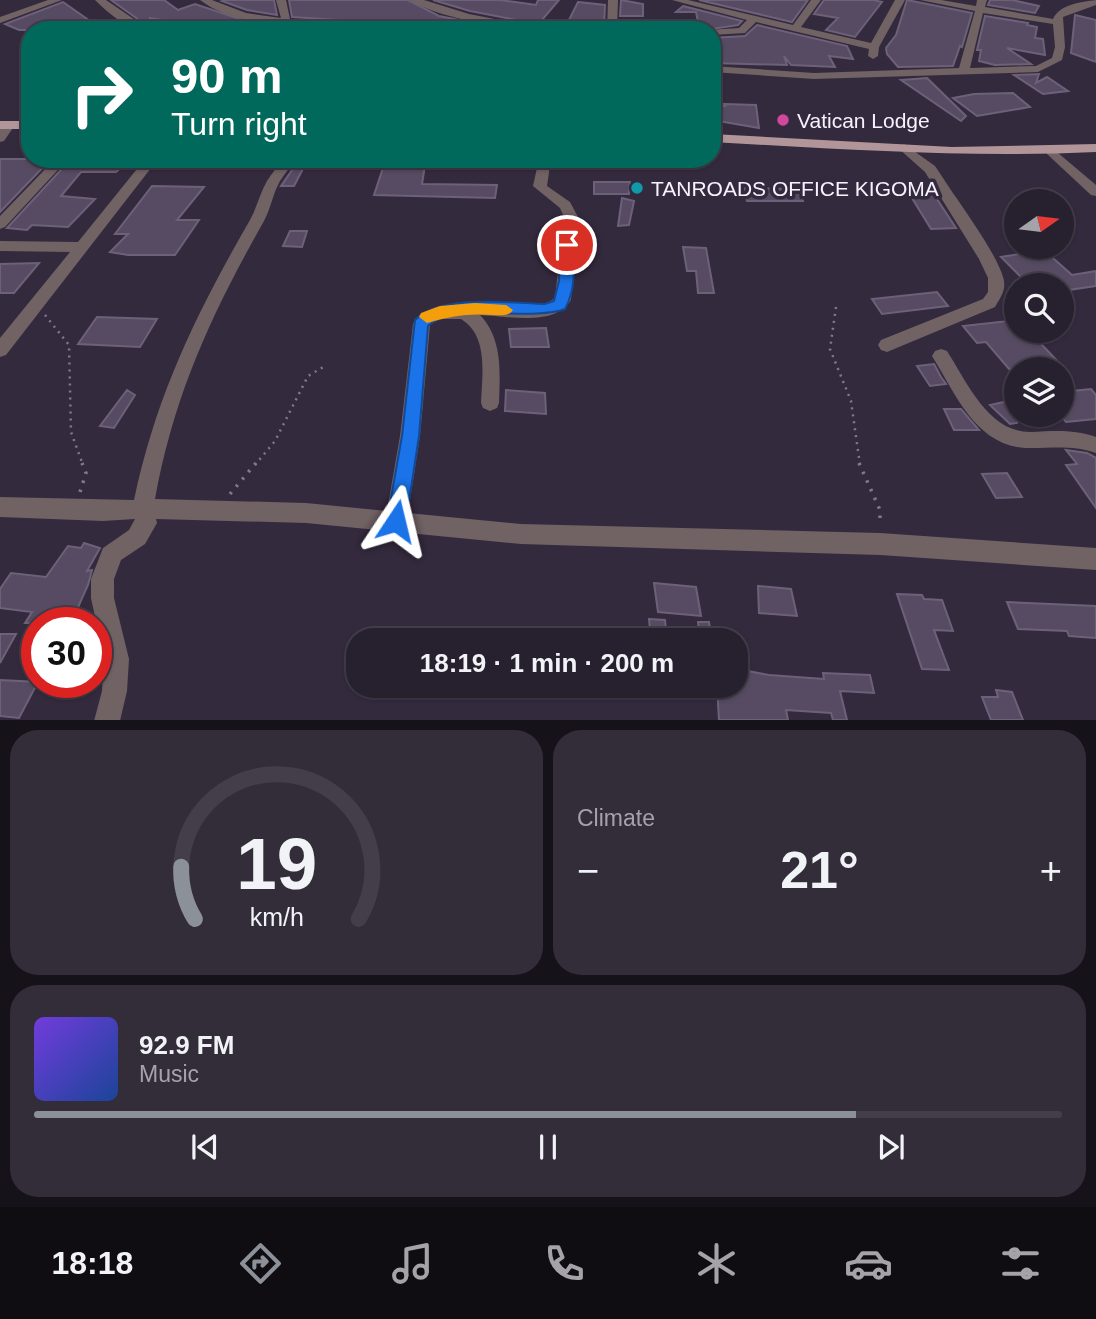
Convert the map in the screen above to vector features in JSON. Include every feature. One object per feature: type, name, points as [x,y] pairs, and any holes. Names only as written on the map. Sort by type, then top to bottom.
[{"type":"main road","points":[[721,138],[904,148],[1051,151],[1096,148]]},
{"type":"street","points":[[0,20],[57,0]]},
{"type":"street","points":[[100,0],[128,21]]},
{"type":"street","points":[[205,0],[239,13],[281,21]]},
{"type":"street","points":[[281,0],[286,21]]},
{"type":"street","points":[[415,0],[460,15],[495,21]]},
{"type":"street","points":[[612,21],[613,0]]},
{"type":"street","points":[[677,0],[874,47]]},
{"type":"street","points":[[791,29],[796,27],[816,0]]},
{"type":"street","points":[[880,73],[873,54],[874,47],[900,0]]},
{"type":"street","points":[[925,0],[980,5],[1055,22]]},
{"type":"street","points":[[721,70],[814,76],[1024,71],[1054,64],[1061,50],[1055,22],[1062,10],[1096,2]]},
{"type":"street","points":[[964,71],[980,5]]},
{"type":"street","points":[[721,32],[742,31],[753,19]]},
{"type":"street","points":[[0,138],[5,125]]},
{"type":"street","points":[[887,345],[989,303],[996,292],[996,278],[987,259],[936,178],[930,169],[904,148]]},
{"type":"street","points":[[1051,151],[1096,192]]},
{"type":"street","points":[[0,223],[53,168]]},
{"type":"street","points":[[0,350],[145,168]]},
{"type":"street","points":[[107,720],[116,658],[102,602],[102,586],[112,553],[136,538],[146,523],[144,509],[155,446],[179,374],[218,289],[260,215],[273,182],[283,168]]},
{"type":"street","points":[[396,521],[411,436],[421,324],[431,314],[475,308],[546,310],[559,305],[564,296],[572,216],[567,206],[546,194],[540,186],[543,168]]},
{"type":"street","points":[[0,246],[84,247]]},
{"type":"street","points":[[459,312],[476,320],[490,351],[491,403]]},
{"type":"street","points":[[941,356],[974,406],[989,424],[1006,437],[1067,436],[1096,445]]},
{"type":"street","points":[[0,507],[306,513],[521,534],[880,544],[1096,559]]},
{"type":"path","points":[[34,307],[46,316],[69,345],[71,432],[86,473],[83,488],[67,510]]},
{"type":"path","points":[[836,307],[830,349],[851,401],[860,467],[880,510],[880,544]]},
{"type":"path","points":[[216,510],[275,440],[309,376],[325,366]]},
{"type":"building","points":[[111,0],[164,0],[178,10],[195,4],[246,21],[169,21],[149,18],[155,21],[140,21]]},
{"type":"building","points":[[274,0],[277,15],[247,10],[222,1]]},
{"type":"building","points":[[289,0],[408,0],[439,16],[464,21],[354,21],[292,17]]},
{"type":"building","points":[[433,0],[500,0],[536,5],[538,0],[559,0],[541,21],[521,21],[470,11]]},
{"type":"building","points":[[621,0],[643,4],[643,16],[620,16]]},
{"type":"building","points":[[699,0],[808,0],[792,22]]},
{"type":"building","points":[[824,0],[882,2],[855,37],[826,30],[838,18],[814,14]]},
{"type":"building","points":[[907,0],[972,13],[953,66],[898,67],[887,54],[886,48],[896,35]]},
{"type":"building","points":[[990,0],[1012,0],[1039,6],[1035,13],[988,5]]},
{"type":"building","points":[[63,2],[90,21],[21,21],[21,30],[5,24]]},
{"type":"building","points":[[578,2],[605,5],[604,21],[568,21]]},
{"type":"building","points":[[683,6],[742,21],[738,25],[721,28],[721,21],[698,21],[696,12],[676,12]]},
{"type":"building","points":[[1075,15],[1096,20],[1096,62],[1071,53]]},
{"type":"building","points":[[985,16],[1037,27],[1035,38],[1043,39],[1045,55],[1007,48],[1031,64],[995,65],[979,61],[981,50],[977,50]]},
{"type":"building","points":[[757,25],[847,46],[853,59],[829,56],[835,67],[791,65],[784,56],[787,65],[721,63],[721,37],[745,36]]},
{"type":"building","points":[[1039,74],[1036,83],[1047,77],[1068,91],[1043,94],[1014,75]]},
{"type":"building","points":[[927,78],[966,116],[961,121],[901,80]]},
{"type":"building","points":[[1013,93],[1030,107],[977,116],[953,98],[974,94]]},
{"type":"building","points":[[724,104],[756,105],[759,128],[721,122],[721,106],[725,106]]},
{"type":"building","points":[[0,159],[21,159],[21,168],[42,168],[0,212]]},
{"type":"building","points":[[63,168],[121,168],[116,172],[81,172],[61,196],[95,199],[68,227],[32,225],[27,230],[7,228]]},
{"type":"building","points":[[294,168],[303,168],[294,186],[281,186]]},
{"type":"building","points":[[383,168],[425,168],[422,184],[497,185],[495,198],[374,195]]},
{"type":"building","points":[[594,182],[630,182],[629,194],[594,194]]},
{"type":"building","points":[[152,186],[204,187],[177,220],[199,220],[175,255],[128,255],[110,252],[128,234],[115,234]]},
{"type":"building","points":[[743,188],[798,189],[803,201],[747,201]]},
{"type":"building","points":[[907,190],[931,190],[956,228],[931,229]]},
{"type":"building","points":[[622,198],[634,201],[629,225],[618,226]]},
{"type":"building","points":[[290,231],[307,231],[302,247],[283,246]]},
{"type":"building","points":[[683,247],[706,248],[714,293],[698,293],[696,271],[687,271]]},
{"type":"building","points":[[1001,257],[1054,259],[1070,273],[1017,273]]},
{"type":"building","points":[[39,263],[14,293],[0,293],[0,264]]},
{"type":"building","points":[[1096,271],[1096,286],[1074,289],[1074,275]]},
{"type":"building","points":[[937,292],[948,306],[882,314],[872,299]]},
{"type":"building","points":[[97,317],[157,319],[140,347],[78,344]]},
{"type":"building","points":[[1004,321],[1004,343],[1040,343],[1053,357],[1004,357],[1004,363],[986,342],[977,343],[963,326]]},
{"type":"building","points":[[546,328],[549,347],[511,347],[509,329]]},
{"type":"building","points":[[934,364],[946,384],[930,386],[917,366]]},
{"type":"building","points":[[1091,389],[1096,395],[1096,419],[1074,421],[1074,391]]},
{"type":"building","points":[[127,390],[135,395],[114,428],[100,426]]},
{"type":"building","points":[[506,390],[545,393],[546,414],[505,411]]},
{"type":"building","points":[[1004,402],[1004,418],[990,405]]},
{"type":"building","points":[[944,409],[961,409],[979,430],[954,430]]},
{"type":"building","points":[[1066,450],[1087,453],[1096,458],[1096,508],[1066,465],[1077,464]]},
{"type":"building","points":[[1007,473],[1022,497],[996,498],[982,474]]},
{"type":"building","points":[[84,543],[100,548],[87,571],[92,570],[78,607],[21,607],[21,611],[0,608],[0,589],[11,573],[46,577],[68,546],[81,548]]},
{"type":"building","points":[[654,583],[696,587],[701,616],[658,612]]},
{"type":"building","points":[[758,586],[791,589],[797,616],[759,613]]},
{"type":"building","points":[[897,594],[922,595],[924,599],[942,600],[953,631],[934,630],[949,670],[922,669]]},
{"type":"building","points":[[1007,602],[1096,606],[1096,638],[1069,636],[1067,631],[1018,629]]},
{"type":"building","points":[[649,619],[665,620],[666,628],[650,628]]},
{"type":"building","points":[[698,622],[709,622],[710,628],[699,628]]},
{"type":"building","points":[[0,634],[16,634],[0,663]]},
{"type":"building","points":[[748,671],[824,679],[823,673],[870,675],[874,693],[840,691],[847,720],[833,720],[831,713],[786,710],[788,720],[719,720],[718,698],[748,698]]},
{"type":"building","points":[[0,680],[21,681],[21,698],[30,698],[19,718],[0,716]]},
{"type":"building","points":[[996,690],[1012,692],[1023,720],[991,720],[982,697],[998,697]]},
{"type":"slow traffic","points":[[427,317],[440,312],[459,312],[475,308],[506,310]]},
{"type":"place","name":"Vatican Lodge","points":[[783,120]]},
{"type":"place","name":"TANROADS OFFICE KIGOMA","points":[[637,188]]},
{"type":"route","points":[[396,521],[411,436],[421,324],[424,318],[440,312],[459,312],[475,308],[546,310],[559,305],[564,296],[567,245]]}]
